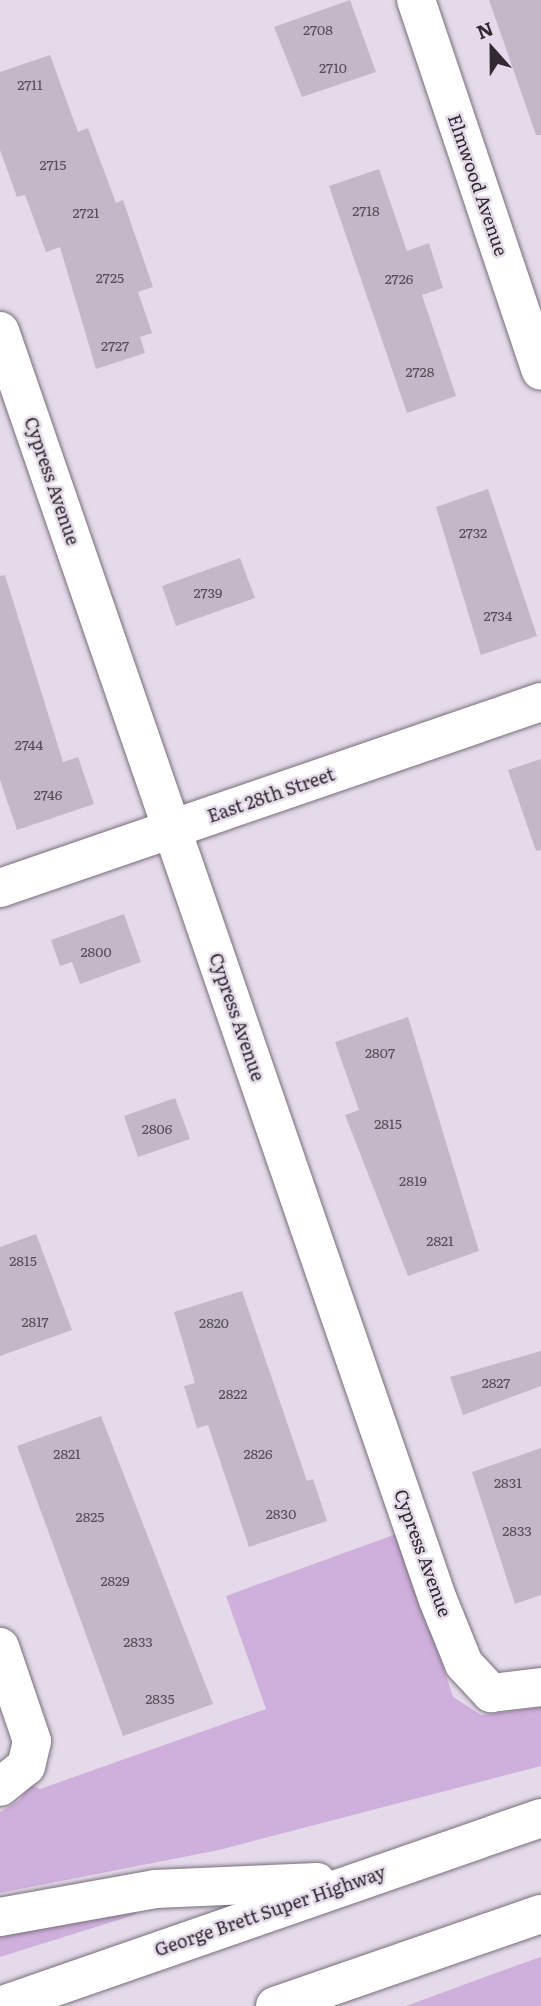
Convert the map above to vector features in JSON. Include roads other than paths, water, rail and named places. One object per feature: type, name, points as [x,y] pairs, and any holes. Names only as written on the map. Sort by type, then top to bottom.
[{"type":"main road","name":"Elmwood Avenue","points":[[416,0],[541,371]]},
{"type":"main road","name":"Cypress Avenue","points":[[0,331],[438,1600],[464,1664],[491,1693],[541,1687]]},
{"type":"main road","name":"East 28th Street","points":[[0,888],[541,702]]},
{"type":"main road","points":[[0,1647],[32,1741],[13,1777]]},
{"type":"main road","name":"George Brett Super Highway","points":[[0,2006],[541,1818]]},
{"type":"main road","points":[[0,1917],[155,1889],[357,1881]]},
{"type":"main road","points":[[275,2006],[541,1914]]}]
